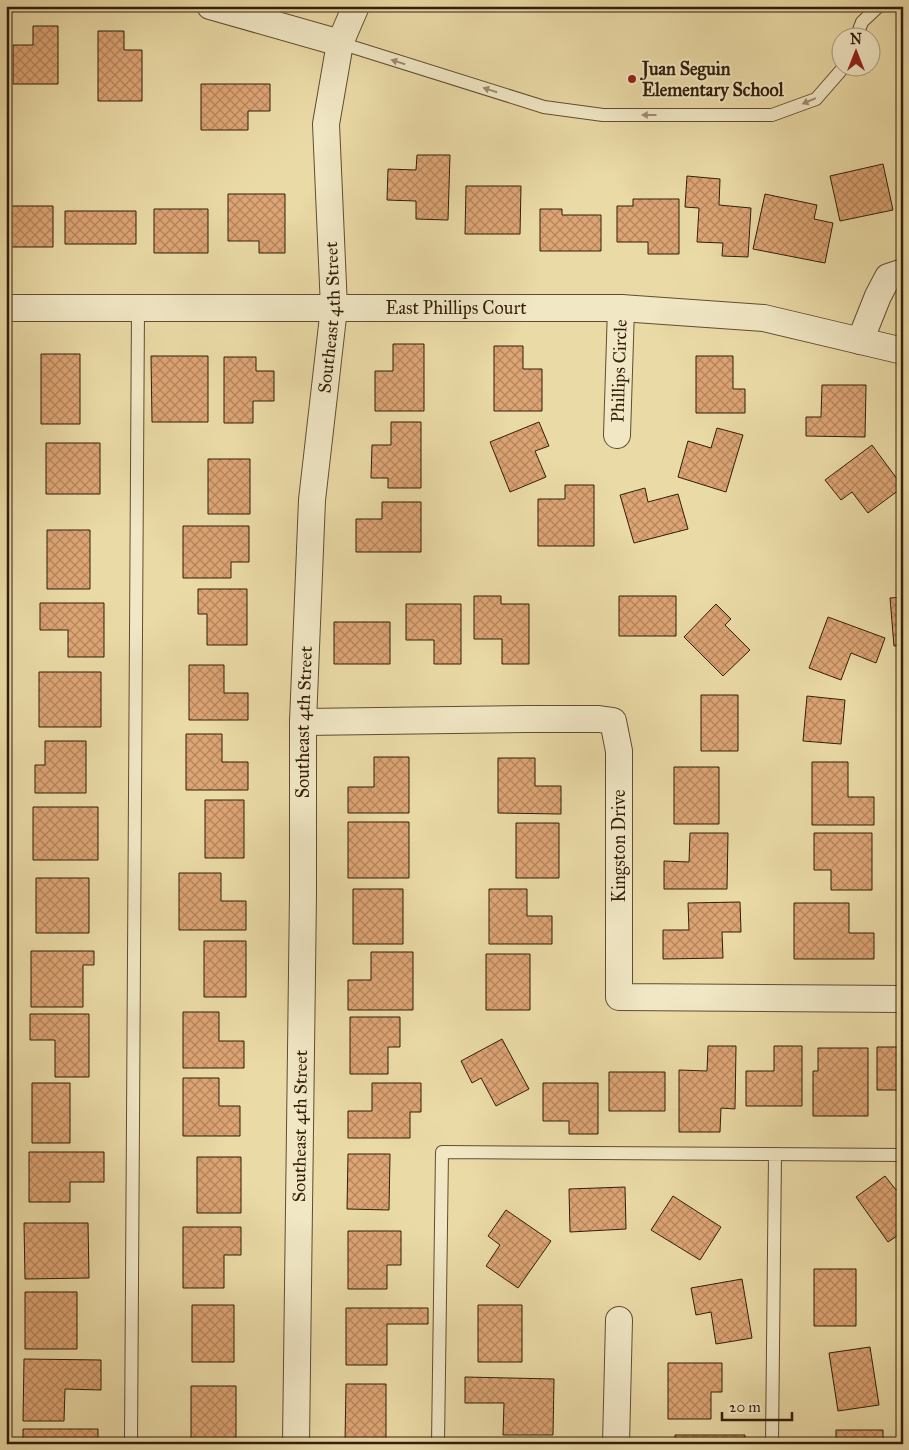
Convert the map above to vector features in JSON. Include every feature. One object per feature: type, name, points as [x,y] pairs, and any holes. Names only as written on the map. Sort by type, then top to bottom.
[{"type":"street","points":[[210,6],[340,43]]},
{"type":"street","name":"Southeast 4th Street","points":[[296,1444],[303,893],[303,722],[312,500],[334,308],[326,124],[340,43],[356,6]]},
{"type":"street","points":[[860,341],[878,296],[888,277],[903,272]]},
{"type":"street","name":"East Phillips Court","points":[[6,308],[621,308],[764,318],[903,352]]},
{"type":"street","name":"Phillips Circle","points":[[617,435],[621,308]]},
{"type":"street","name":"Kingston Drive","points":[[303,722],[527,718],[599,718],[613,721],[619,751],[619,997],[903,999]]},
{"type":"street","points":[[616,1444],[619,1320]]},
{"type":"lane","points":[[860,28],[862,22],[879,6]]},
{"type":"lane","points":[[340,43],[544,107],[603,115],[772,115],[816,99],[834,78]]},
{"type":"lane","points":[[131,1444],[138,308]]},
{"type":"lane","points":[[438,1444],[442,1152],[903,1155]]},
{"type":"lane","points":[[772,1444],[775,1154]]},
{"type":"building","points":[[33,26],[58,26],[58,84],[13,84],[13,45],[33,45]]},
{"type":"building","points":[[98,31],[124,31],[124,50],[142,50],[142,101],[98,101]]},
{"type":"building","points":[[201,84],[270,84],[270,111],[248,111],[248,130],[201,130]]},
{"type":"building","points":[[417,155],[450,155],[448,220],[416,219],[416,201],[387,200],[388,169],[416,170]]},
{"type":"building","points":[[883,164],[893,210],[840,221],[830,176]]},
{"type":"building","points":[[687,176],[720,179],[719,205],[751,208],[748,257],[722,256],[723,243],[697,242],[699,208],[685,207]]},
{"type":"building","points":[[466,186],[521,186],[520,234],[465,234]]},
{"type":"building","points":[[228,194],[285,194],[285,253],[259,253],[259,241],[228,241]]},
{"type":"building","points":[[765,194],[817,205],[814,219],[833,223],[825,263],[753,249]]},
{"type":"building","points":[[633,199],[679,199],[679,254],[648,254],[648,242],[617,242],[617,206],[633,206]]},
{"type":"building","points":[[6,206],[53,206],[53,247],[6,247]]},
{"type":"building","points":[[154,209],[208,209],[208,253],[154,253]]},
{"type":"building","points":[[540,209],[562,209],[562,215],[601,215],[601,251],[540,251]]},
{"type":"building","points":[[65,211],[136,211],[136,244],[65,244]]},
{"type":"building","points":[[393,344],[424,344],[424,411],[375,411],[375,371],[393,371]]},
{"type":"building","points":[[494,346],[523,346],[523,369],[542,369],[542,411],[494,411]]},
{"type":"building","points":[[41,354],[80,354],[80,424],[41,424]]},
{"type":"building","points":[[151,356],[208,356],[208,422],[152,422]]},
{"type":"building","points":[[696,356],[733,356],[733,389],[745,389],[745,413],[696,413]]},
{"type":"building","points":[[224,357],[256,357],[256,371],[274,371],[274,401],[253,401],[253,423],[224,423]]},
{"type":"building","points":[[822,385],[866,385],[865,437],[806,436],[806,417],[821,417]]},
{"type":"building","points":[[391,422],[421,422],[421,488],[388,488],[388,478],[371,478],[372,445],[391,445]]},
{"type":"building","points":[[539,422],[549,446],[535,451],[546,477],[510,492],[490,442]]},
{"type":"building","points":[[717,428],[743,435],[726,492],[678,477],[688,441],[711,448]]},
{"type":"building","points":[[46,443],[100,443],[100,494],[46,494]]},
{"type":"building","points":[[872,445],[903,487],[868,513],[852,492],[841,500],[825,480]]},
{"type":"building","points":[[208,459],[250,459],[250,514],[208,514]]},
{"type":"building","points":[[565,485],[594,485],[594,546],[538,546],[538,499],[565,499]]},
{"type":"building","points":[[645,488],[648,502],[678,494],[688,529],[634,543],[620,495]]},
{"type":"building","points":[[382,502],[421,502],[421,552],[356,552],[356,519],[382,519]]},
{"type":"building","points":[[183,526],[249,526],[249,562],[231,562],[231,578],[183,578]]},
{"type":"building","points":[[47,530],[90,530],[90,589],[47,589]]},
{"type":"building","points":[[198,589],[247,589],[247,645],[207,645],[207,614],[198,614]]},
{"type":"building","points":[[474,596],[501,596],[501,604],[529,604],[529,664],[502,664],[502,639],[474,639]]},
{"type":"building","points":[[619,596],[676,596],[676,636],[619,636]]},
{"type":"building","points":[[903,597],[903,646],[894,646],[890,598]]},
{"type":"building","points":[[40,603],[104,603],[104,657],[68,657],[68,630],[40,630]]},
{"type":"building","points":[[406,604],[461,604],[461,664],[434,664],[434,640],[406,640]]},
{"type":"building","points":[[716,604],[731,619],[725,625],[750,650],[723,676],[684,637]]},
{"type":"building","points":[[828,617],[885,638],[876,663],[851,653],[841,680],[809,668]]},
{"type":"building","points":[[334,622],[390,622],[390,664],[334,664]]},
{"type":"building","points":[[189,665],[224,665],[224,693],[248,693],[248,720],[189,720]]},
{"type":"building","points":[[39,672],[101,672],[101,727],[39,727]]},
{"type":"building","points":[[701,695],[738,695],[738,751],[701,751]]},
{"type":"building","points":[[807,696],[845,700],[841,744],[803,741]]},
{"type":"building","points":[[186,734],[222,734],[222,762],[248,762],[248,790],[186,790]]},
{"type":"building","points":[[45,741],[86,741],[86,793],[35,793],[35,765],[45,765]]},
{"type":"building","points":[[374,757],[409,757],[409,813],[348,813],[348,787],[374,787]]},
{"type":"building","points":[[498,758],[535,758],[535,786],[561,786],[561,814],[498,813]]},
{"type":"building","points":[[812,762],[848,762],[848,797],[874,797],[874,825],[812,825]]},
{"type":"building","points":[[674,767],[719,767],[719,824],[674,824]]},
{"type":"building","points":[[205,800],[244,800],[244,858],[205,858]]},
{"type":"building","points":[[33,807],[98,807],[98,860],[33,860]]},
{"type":"building","points":[[348,822],[409,822],[409,878],[348,878]]},
{"type":"building","points":[[516,823],[559,823],[559,878],[516,878]]},
{"type":"building","points":[[690,833],[728,833],[727,889],[664,889],[664,861],[689,862]]},
{"type":"building","points":[[814,833],[872,833],[872,890],[831,890],[831,870],[814,870]]},
{"type":"building","points":[[179,873],[221,873],[221,901],[246,901],[246,930],[179,930]]},
{"type":"building","points":[[36,878],[89,878],[89,933],[36,933]]},
{"type":"building","points":[[353,889],[403,889],[403,944],[353,944]]},
{"type":"building","points":[[489,889],[527,889],[527,916],[552,916],[552,944],[489,944]]},
{"type":"building","points":[[740,902],[741,932],[722,932],[723,958],[663,959],[663,930],[689,930],[688,903]]},
{"type":"building","points":[[794,903],[849,903],[849,933],[874,933],[874,959],[794,959]]},
{"type":"building","points":[[204,941],[246,941],[246,997],[204,997]]},
{"type":"building","points":[[31,951],[94,951],[94,965],[83,965],[83,1007],[31,1007]]},
{"type":"building","points":[[371,952],[413,952],[413,1010],[348,1010],[348,980],[371,980]]},
{"type":"building","points":[[486,954],[530,954],[530,1010],[486,1010]]},
{"type":"building","points":[[183,1012],[219,1012],[219,1041],[244,1041],[244,1068],[183,1068]]},
{"type":"building","points":[[30,1014],[89,1014],[89,1077],[55,1077],[55,1040],[30,1040]]},
{"type":"building","points":[[350,1017],[400,1017],[400,1047],[388,1047],[388,1074],[350,1074]]},
{"type":"building","points":[[502,1039],[529,1089],[496,1106],[481,1078],[472,1083],[461,1061]]},
{"type":"building","points":[[708,1046],[736,1046],[735,1109],[721,1108],[720,1132],[679,1132],[679,1070],[707,1071]]},
{"type":"building","points":[[774,1046],[802,1046],[802,1106],[746,1106],[746,1071],[774,1071]]},
{"type":"building","points":[[877,1047],[903,1047],[903,1090],[877,1090]]},
{"type":"building","points":[[818,1048],[868,1048],[868,1116],[813,1116],[813,1071],[818,1071]]},
{"type":"building","points":[[609,1072],[665,1072],[665,1111],[609,1111]]},
{"type":"building","points":[[183,1078],[219,1078],[219,1106],[240,1106],[240,1136],[183,1136]]},
{"type":"building","points":[[32,1083],[70,1083],[70,1143],[32,1143]]},
{"type":"building","points":[[372,1083],[421,1083],[421,1112],[410,1112],[410,1138],[348,1138],[348,1111],[372,1111]]},
{"type":"building","points":[[543,1083],[598,1083],[598,1134],[569,1134],[569,1121],[543,1121]]},
{"type":"building","points":[[29,1152],[104,1152],[104,1182],[70,1182],[70,1202],[29,1202]]},
{"type":"building","points":[[348,1154],[390,1154],[389,1210],[347,1209]]},
{"type":"building","points":[[197,1157],[241,1157],[241,1213],[197,1213]]},
{"type":"building","points":[[885,1176],[896,1190],[903,1185],[903,1232],[888,1242],[856,1197]]},
{"type":"building","points":[[625,1187],[626,1229],[570,1232],[569,1189]]},
{"type":"building","points":[[673,1196],[721,1227],[700,1260],[651,1230]]},
{"type":"building","points":[[506,1210],[551,1241],[518,1288],[486,1266],[500,1245],[488,1236]]},
{"type":"building","points":[[24,1223],[88,1223],[89,1278],[25,1279]]},
{"type":"building","points":[[183,1227],[241,1227],[241,1255],[224,1255],[224,1288],[183,1288]]},
{"type":"building","points":[[348,1231],[401,1231],[401,1265],[387,1265],[387,1289],[348,1289]]},
{"type":"building","points":[[814,1269],[856,1269],[856,1326],[814,1326]]},
{"type":"building","points":[[742,1279],[752,1338],[716,1344],[711,1312],[696,1315],[691,1288]]},
{"type":"building","points":[[25,1292],[77,1292],[77,1349],[25,1349]]},
{"type":"building","points":[[192,1305],[234,1305],[234,1362],[192,1362]]},
{"type":"building","points":[[478,1305],[522,1305],[522,1362],[478,1362]]},
{"type":"building","points":[[346,1308],[428,1308],[428,1324],[387,1324],[387,1365],[346,1365]]},
{"type":"building","points":[[870,1347],[879,1405],[838,1411],[829,1353]]},
{"type":"building","points":[[24,1359],[101,1360],[101,1390],[65,1389],[64,1421],[23,1421]]},
{"type":"building","points":[[668,1363],[722,1363],[722,1392],[711,1392],[711,1419],[668,1419]]},
{"type":"building","points":[[465,1377],[554,1379],[553,1435],[503,1435],[504,1403],[465,1403]]},
{"type":"building","points":[[346,1384],[386,1384],[386,1442],[345,1442]]},
{"type":"building","points":[[191,1386],[236,1386],[236,1444],[191,1444]]},
{"type":"building","points":[[23,1429],[98,1429],[98,1444],[23,1444]]},
{"type":"building","points":[[836,1430],[883,1430],[883,1444],[836,1444]]},
{"type":"building","points":[[675,1435],[745,1435],[745,1444],[675,1444]]},
{"type":"place","name":"Juan Seguin Elementary School","points":[[632,79]]}]
